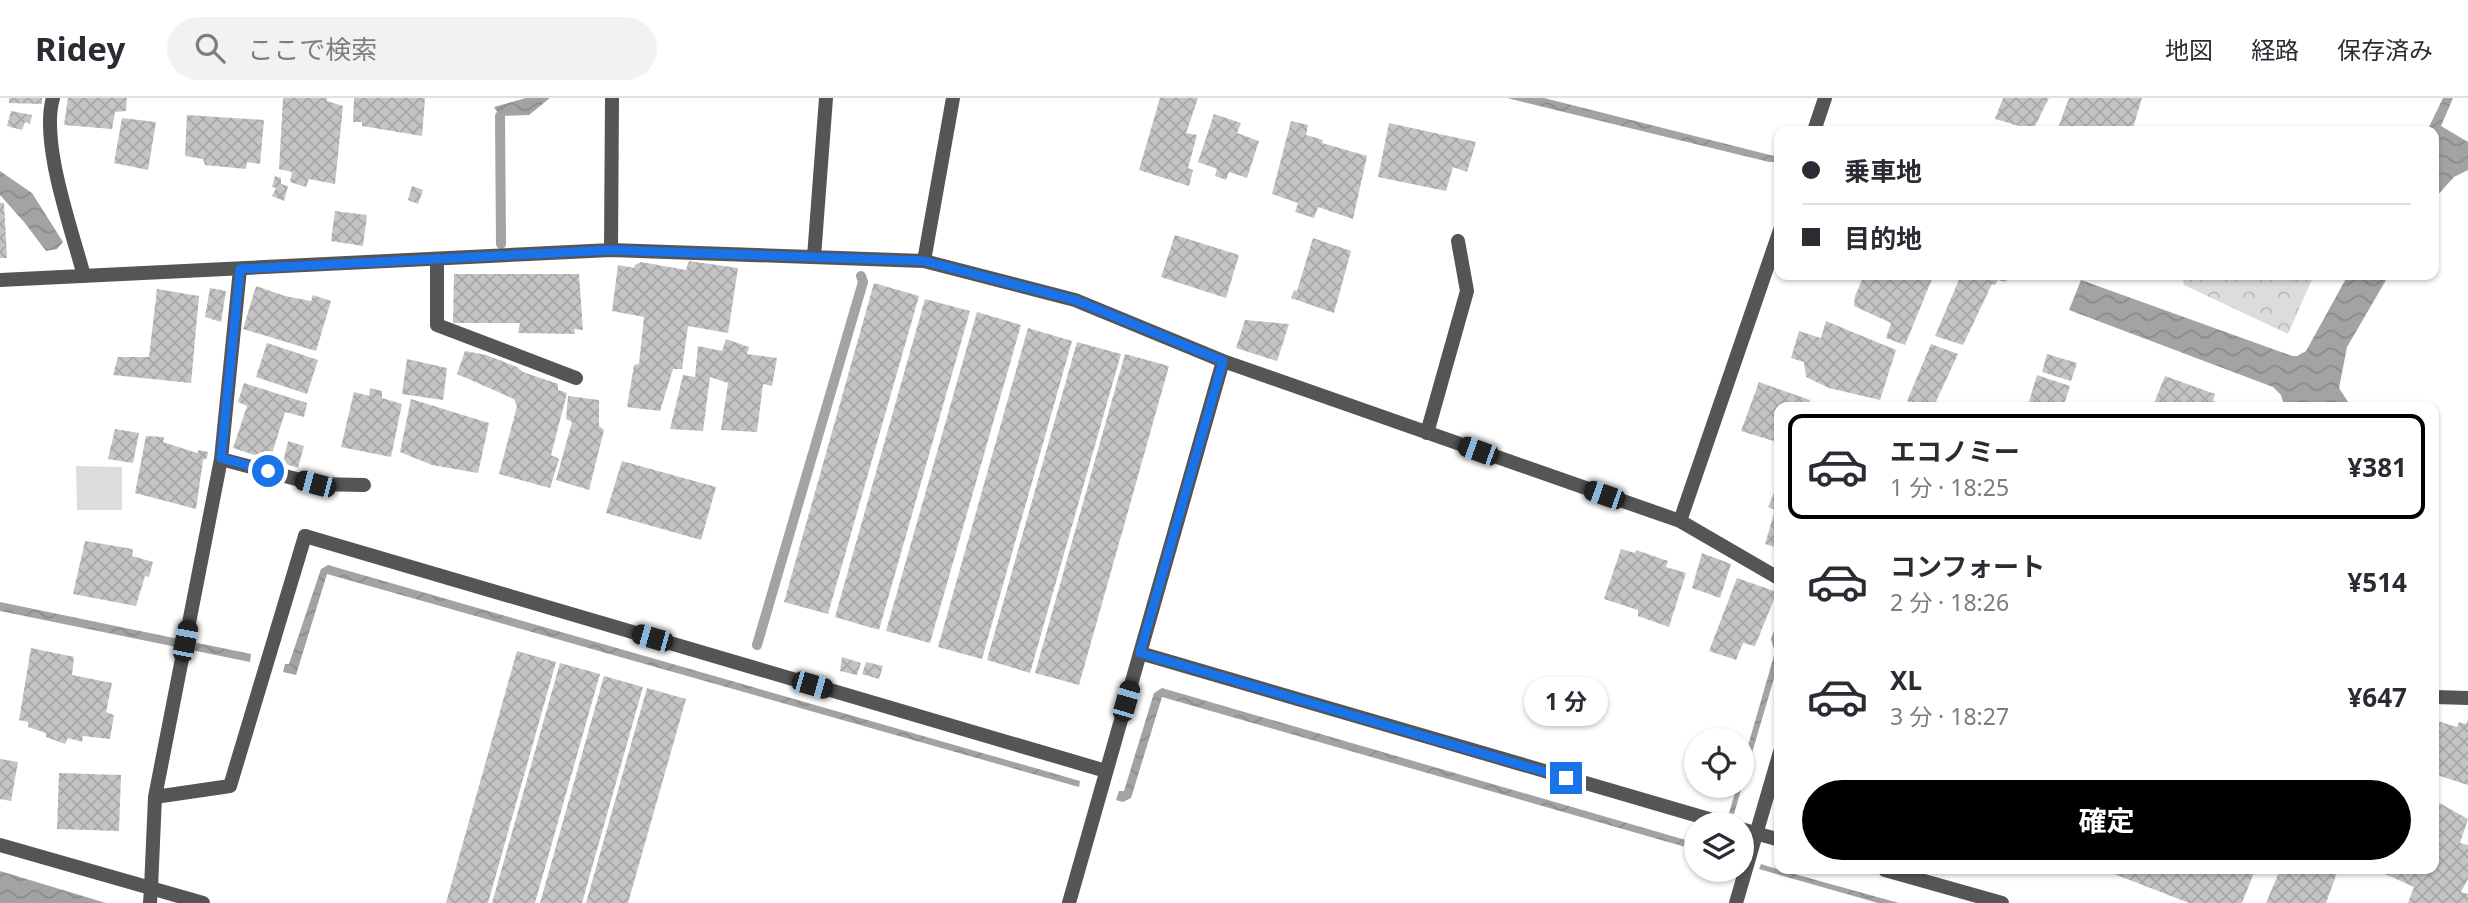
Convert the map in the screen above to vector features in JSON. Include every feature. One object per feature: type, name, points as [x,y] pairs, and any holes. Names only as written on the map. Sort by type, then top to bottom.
[{"type":"street","points":[[53,98],[48,113],[52,157],[84,276]]},
{"type":"street","points":[[611,250],[612,98]]},
{"type":"street","points":[[814,257],[826,98]]},
{"type":"street","points":[[924,261],[953,98]]},
{"type":"street","points":[[1816,126],[1825,98]]},
{"type":"street","points":[[1427,433],[1466,291],[1458,242]]},
{"type":"street","points":[[1680,521],[1774,247]]},
{"type":"street","points":[[0,280],[611,250],[924,261],[1075,300],[1223,361],[1680,521],[1774,576]]},
{"type":"street","points":[[437,259],[436,325],[576,378]]},
{"type":"street","points":[[151,896],[155,797],[221,458],[240,269]]},
{"type":"street","points":[[1069,903],[1223,361]]},
{"type":"street","points":[[221,458],[315,484],[365,485]]},
{"type":"street","points":[[155,797],[230,786],[305,536],[1106,771]]},
{"type":"street","points":[[1140,653],[1685,812]]},
{"type":"street","points":[[2439,697],[2468,698]]},
{"type":"street","points":[[1736,903],[1774,772]]},
{"type":"street","points":[[1756,833],[1774,838]]},
{"type":"street","points":[[0,845],[151,896],[203,903]]},
{"type":"street","points":[[1899,874],[2002,903]]},
{"type":"green space","points":[[2183,280],[2312,280],[2288,334],[2184,285]]},
{"type":"green space","points":[[76,466],[122,467],[122,510],[77,510]]},
{"type":"water","points":[[526,98],[550,98],[529,115],[500,116],[494,107]]},
{"type":"water","points":[[1507,98],[1544,98],[1774,156],[1774,162]]},
{"type":"water","points":[[2443,98],[2453,98],[2441,126],[2468,142],[2468,170],[2454,177],[2439,194],[2439,126],[2429,126]]},
{"type":"water","points":[[0,171],[32,193],[63,242],[57,249],[46,251],[0,195]]},
{"type":"water","points":[[2081,280],[2292,356],[2306,351],[2345,280],[2386,280],[2347,347],[2339,388],[2348,402],[2283,402],[2281,395],[2273,387],[2069,310]]},
{"type":"water","points":[[328,565],[1080,781],[1079,787],[327,574],[296,675],[283,672],[285,664],[289,664],[321,569]]},
{"type":"water","points":[[0,602],[251,654],[250,662],[0,611]]},
{"type":"water","points":[[1774,655],[1774,678],[1754,746],[1753,728]]},
{"type":"water","points":[[1162,688],[1684,840],[1684,847],[1162,697],[1131,798],[1123,802],[1116,800],[1119,791],[1124,791],[1154,693]]},
{"type":"water","points":[[1733,798],[1739,798],[1735,812],[1729,812]]},
{"type":"water","points":[[1761,864],[1774,868],[1774,873],[1759,869]]},
{"type":"water","points":[[0,871],[106,903],[0,903]]},
{"type":"water","points":[[1776,874],[1794,874],[1899,903],[1878,903]]},
{"type":"building","points":[[9,98],[42,98],[42,104],[9,103]]},
{"type":"building","points":[[68,98],[127,98],[126,111],[115,112],[112,129],[64,125]]},
{"type":"building","points":[[283,98],[327,98],[327,101],[343,106],[335,184],[309,179],[306,187],[290,182],[292,172],[279,169]]},
{"type":"building","points":[[354,98],[425,98],[422,136],[362,126],[362,122],[353,122]]},
{"type":"building","points":[[1160,98],[1198,98],[1186,133],[1197,135],[1188,168],[1193,170],[1189,186],[1139,170]]},
{"type":"building","points":[[2003,98],[2049,98],[2035,126],[2019,126],[1995,119]]},
{"type":"building","points":[[2069,98],[2142,98],[2134,126],[2059,126]]},
{"type":"building","points":[[11,111],[32,115],[30,124],[25,122],[22,130],[7,126]]},
{"type":"building","points":[[1214,114],[1241,123],[1237,133],[1259,141],[1247,178],[1229,172],[1226,180],[1215,176],[1217,169],[1198,162]]},
{"type":"building","points":[[187,115],[264,120],[260,164],[247,162],[246,169],[205,165],[203,159],[185,156]]},
{"type":"building","points":[[122,118],[156,122],[148,170],[114,163]]},
{"type":"building","points":[[1291,121],[1308,125],[1306,135],[1323,140],[1322,143],[1367,156],[1353,219],[1318,207],[1314,218],[1295,212],[1298,203],[1272,194]]},
{"type":"building","points":[[1389,123],[1476,142],[1467,172],[1453,167],[1446,191],[1378,177]]},
{"type":"building","points":[[275,176],[281,178],[281,184],[288,186],[284,201],[272,196],[276,188],[272,187]]},
{"type":"building","points":[[412,186],[423,190],[418,204],[408,200]]},
{"type":"building","points":[[0,203],[4,203],[7,258],[0,258]]},
{"type":"building","points":[[335,211],[367,215],[363,246],[331,241]]},
{"type":"building","points":[[1175,235],[1239,255],[1226,298],[1161,277]]},
{"type":"building","points":[[1313,238],[1351,251],[1334,313],[1291,298],[1294,290],[1297,291]]},
{"type":"building","points":[[689,261],[738,268],[728,333],[688,326],[682,369],[673,369],[660,411],[627,407],[634,365],[639,364],[644,317],[612,311],[618,265],[634,268],[641,262],[686,270]]},
{"type":"building","points":[[454,274],[579,274],[583,330],[574,329],[575,334],[518,333],[520,323],[453,323]]},
{"type":"building","points":[[1862,280],[1932,280],[1905,345],[1886,338],[1891,323],[1854,306]]},
{"type":"building","points":[[1959,280],[1998,280],[1995,285],[1992,284],[1963,345],[1935,336]]},
{"type":"building","points":[[874,283],[919,296],[828,614],[784,602]]},
{"type":"building","points":[[256,286],[285,296],[311,301],[313,295],[331,301],[316,351],[243,329]]},
{"type":"building","points":[[210,288],[226,291],[221,322],[205,317]]},
{"type":"building","points":[[157,289],[199,296],[191,383],[113,375],[118,357],[149,357]]},
{"type":"building","points":[[925,299],[970,311],[879,630],[835,617]]},
{"type":"building","points":[[977,312],[1021,325],[930,643],[886,631]]},
{"type":"building","points":[[1245,320],[1289,324],[1277,361],[1236,348]]},
{"type":"building","points":[[1826,321],[1896,350],[1880,400],[1829,388],[1806,377],[1804,362],[1791,358],[1799,331],[1821,338]]},
{"type":"building","points":[[1028,328],[1072,341],[982,659],[938,647]]},
{"type":"building","points":[[726,339],[749,347],[747,354],[777,358],[772,386],[763,384],[757,432],[721,430],[728,383],[710,377],[703,431],[670,429],[683,375],[695,377],[698,346],[722,351]]},
{"type":"building","points":[[1077,342],[1121,354],[1030,673],[987,660]]},
{"type":"building","points":[[267,343],[318,360],[307,394],[256,377]]},
{"type":"building","points":[[1931,344],[1958,354],[1936,402],[1907,401]]},
{"type":"building","points":[[465,351],[486,355],[517,367],[523,372],[558,384],[558,390],[567,393],[551,455],[559,459],[550,488],[499,474],[517,406],[514,399],[457,374]]},
{"type":"building","points":[[1125,354],[1169,366],[1079,685],[1035,673]]},
{"type":"building","points":[[2047,354],[2077,363],[2071,381],[2042,372]]},
{"type":"building","points":[[407,359],[447,368],[443,400],[402,394]]},
{"type":"building","points":[[2037,375],[2070,386],[2065,402],[2029,402]]},
{"type":"building","points":[[2165,376],[2215,394],[2213,401],[2217,402],[2154,402]]},
{"type":"building","points":[[1759,382],[1810,400],[1774,402],[1774,441],[1741,431]]},
{"type":"building","points":[[244,383],[307,403],[304,417],[285,412],[270,460],[233,448],[247,406],[238,402]]},
{"type":"building","points":[[370,388],[382,391],[382,398],[402,404],[391,457],[341,447],[354,392],[369,396]]},
{"type":"building","points":[[568,396],[599,400],[599,426],[604,430],[589,490],[556,480],[572,422],[566,419]]},
{"type":"building","points":[[411,399],[489,423],[478,473],[432,465],[400,452]]},
{"type":"building","points":[[115,429],[139,433],[133,463],[108,459]]},
{"type":"building","points":[[146,436],[164,437],[163,442],[197,453],[199,450],[208,452],[207,458],[203,460],[196,509],[135,493]]},
{"type":"building","points":[[288,441],[304,446],[298,468],[283,463]]},
{"type":"building","points":[[622,461],[716,487],[701,540],[606,513]]},
{"type":"building","points":[[1774,493],[1774,510],[1768,507]]},
{"type":"building","points":[[1774,513],[1774,547],[1765,544]]},
{"type":"building","points":[[85,541],[133,549],[132,556],[153,562],[149,577],[145,576],[136,606],[73,594]]},
{"type":"building","points":[[1621,549],[1635,553],[1636,550],[1668,561],[1666,567],[1686,573],[1669,627],[1638,616],[1638,610],[1604,599]]},
{"type":"building","points":[[1702,553],[1731,564],[1720,598],[1692,588]]},
{"type":"building","points":[[1737,578],[1774,591],[1774,599],[1755,646],[1743,643],[1736,660],[1709,651]]},
{"type":"building","points":[[31,648],[74,657],[72,675],[112,683],[106,712],[114,715],[110,739],[83,736],[82,742],[68,738],[65,744],[46,737],[46,733],[28,727],[28,722],[19,720]]},
{"type":"building","points":[[517,651],[556,662],[488,903],[446,903]]},
{"type":"building","points":[[842,657],[861,663],[857,675],[840,671]]},
{"type":"building","points":[[866,662],[883,666],[879,679],[862,674]]},
{"type":"building","points":[[560,663],[600,674],[535,903],[492,903]]},
{"type":"building","points":[[604,676],[643,687],[582,903],[540,903]]},
{"type":"building","points":[[647,688],[686,699],[628,903],[586,903]]},
{"type":"building","points":[[2468,719],[2468,785],[2439,776],[2439,722],[2457,727],[2459,722],[2466,724]]},
{"type":"building","points":[[0,759],[18,762],[11,801],[0,799]]},
{"type":"building","points":[[59,773],[121,775],[119,831],[57,829]]},
{"type":"building","points":[[2439,803],[2468,819],[2460,843],[2468,845],[2468,879],[2461,892],[2468,894],[2468,903],[2408,903],[2414,887],[2385,874],[2439,874]]},
{"type":"building","points":[[2114,874],[2253,874],[2242,903],[2189,903]]},
{"type":"building","points":[[2278,874],[2337,874],[2326,903],[2266,903]]},
{"type":"waterway","points":[[500,116],[501,244]]},
{"type":"waterway","points":[[757,645],[863,282],[861,276]]},
{"type":"route","points":[[268,471],[221,458],[240,269],[611,250],[924,261],[1075,300],[1223,361],[1140,653],[1566,778]]}]
